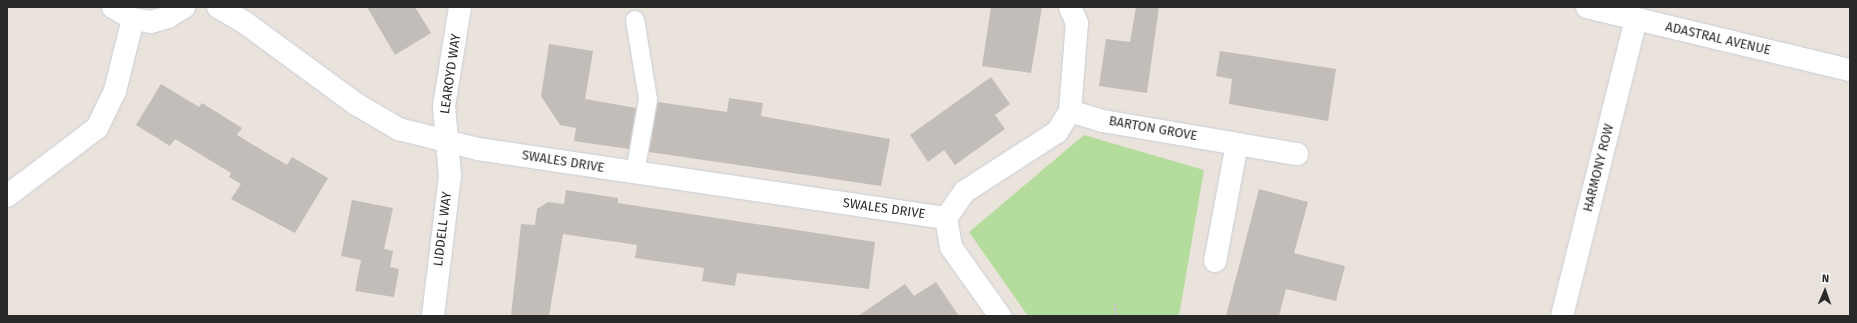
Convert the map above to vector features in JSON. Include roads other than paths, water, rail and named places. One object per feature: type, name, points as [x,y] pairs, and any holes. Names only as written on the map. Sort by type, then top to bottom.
[{"type":"street","points":[[113,7],[134,19],[151,22],[168,17],[184,7]]},
{"type":"street","name":"SWALES DRIVE","points":[[218,7],[244,22],[356,104],[400,129],[444,142],[635,173],[946,218]]},
{"type":"street","name":"LEAROYD WAY","points":[[444,142],[444,106],[460,7]]},
{"type":"street","points":[[1000,316],[951,247],[946,218],[964,192],[1057,132],[1070,111],[1077,23],[1070,7]]},
{"type":"street","name":"ADASTRAL AVENUE","points":[[1587,7],[1636,20],[1850,70]]},
{"type":"street","points":[[7,196],[97,128],[115,91],[134,19]]},
{"type":"street","name":"HARMONY ROW","points":[[1562,316],[1636,20]]},
{"type":"street","name":"BARTON GROVE","points":[[1070,111],[1104,121],[1297,154]]},
{"type":"street","name":"LIDDELL WAY","points":[[433,316],[450,176],[444,142]]},
{"type":"street","points":[[1215,261],[1237,144]]},
{"type":"lane","points":[[635,20],[648,99],[635,173]]}]
